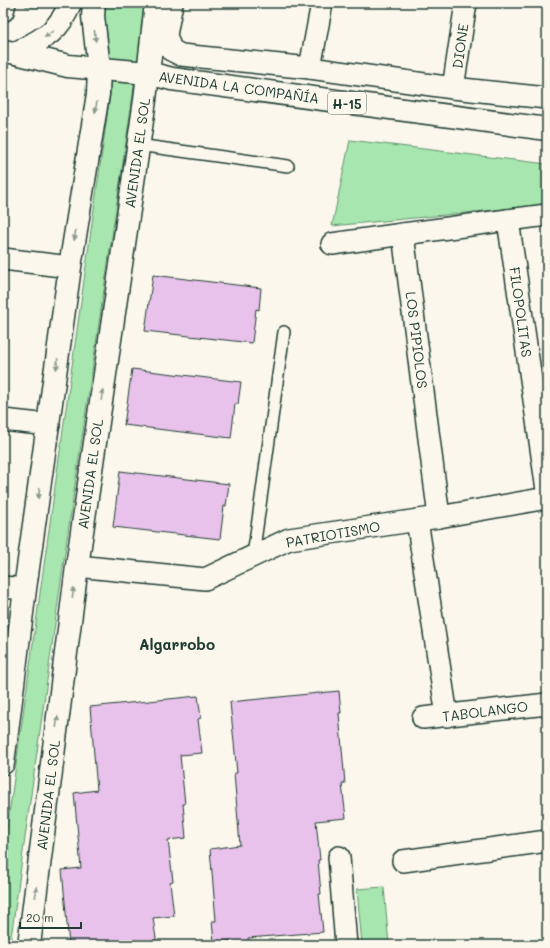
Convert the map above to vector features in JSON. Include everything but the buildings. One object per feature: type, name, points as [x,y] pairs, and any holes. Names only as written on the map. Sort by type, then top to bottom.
[{"type":"main road","points":[[10,52],[47,36],[56,29],[70,3]]},
{"type":"main road","points":[[3,763],[25,589],[70,267],[98,94],[99,68],[93,16],[94,3]]},
{"type":"main road","name":"AVENIDA EL SOL","points":[[29,945],[76,566],[138,145],[156,3]]},
{"type":"main road","name":"AVENIDA LA COMPAÑÍA","points":[[10,52],[68,66],[148,73],[172,79],[547,130]]},
{"type":"street","points":[[3,11],[5,3]]},
{"type":"street","points":[[172,3],[166,35],[170,50],[181,55],[310,68],[454,88],[547,98]]},
{"type":"street","points":[[310,68],[322,3]]},
{"type":"street","name":"DIONE","points":[[454,88],[466,3]]},
{"type":"street","points":[[332,244],[547,215]]},
{"type":"street","name":"FILOPOLITAS","points":[[508,220],[547,490]]},
{"type":"street","name":"LOS PIPIOLOS","points":[[403,234],[439,517]]},
{"type":"street","points":[[3,259],[70,267]]},
{"type":"street","points":[[3,420],[49,425]]},
{"type":"street","name":"PATRIOTISMO","points":[[76,566],[205,579],[289,539],[439,517],[547,498]]},
{"type":"street","points":[[417,520],[446,716]]},
{"type":"street","points":[[3,587],[25,589]]},
{"type":"street","name":"TABOLANGO","points":[[423,718],[547,704]]},
{"type":"street","points":[[403,861],[547,841]]},
{"type":"street","points":[[339,857],[346,945]]},
{"type":"lane","points":[[138,145],[288,166]]},
{"type":"lane","points":[[253,556],[284,332]]},
{"type":"green space","points":[[26,3],[55,3],[49,7],[26,7]]},
{"type":"green space","points":[[103,3],[149,3],[134,88],[64,559],[10,945],[3,945],[3,857],[111,88]]},
{"type":"green space","points":[[350,140],[547,164],[547,205],[332,226]]},
{"type":"green space","points":[[384,887],[389,945],[362,945],[357,889]]},
{"type":"district","name":"Algarrobo","points":[[177,644]]}]
